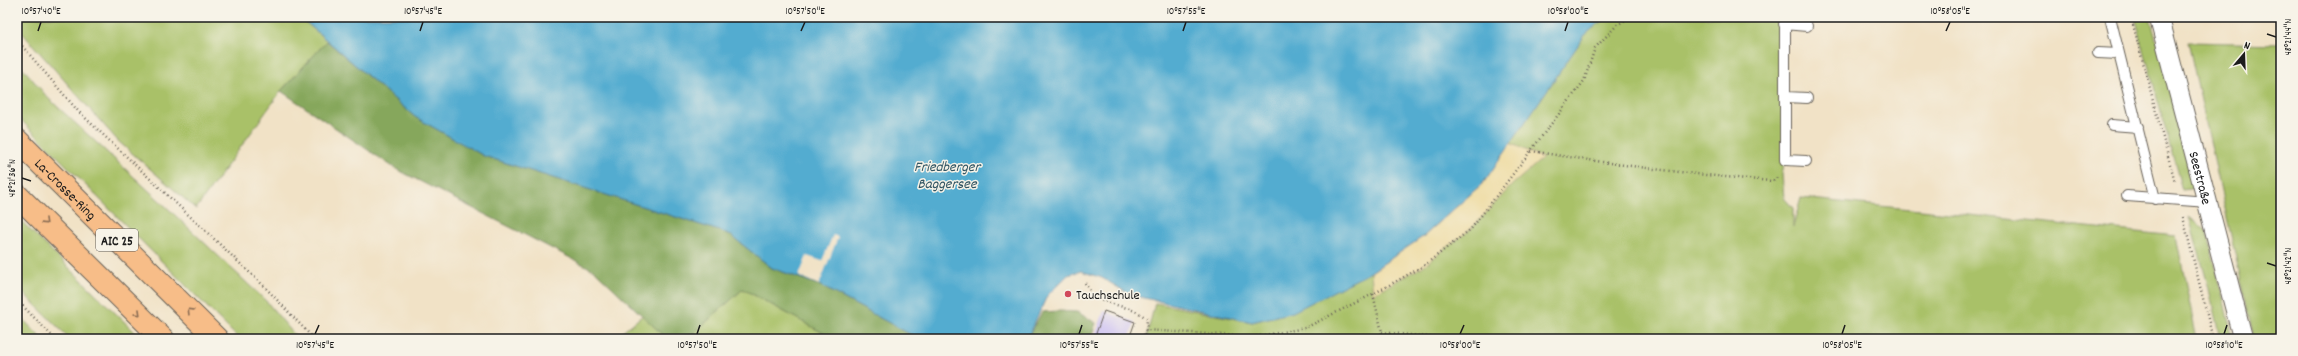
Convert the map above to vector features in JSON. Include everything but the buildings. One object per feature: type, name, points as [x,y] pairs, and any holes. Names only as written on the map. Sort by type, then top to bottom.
[{"type":"main road","name":"La-Crosse-Ring","points":[[17,140],[217,339]]},
{"type":"main road","name":"AIC 25","points":[[17,195],[163,339]]},
{"type":"street","name":"Seestraße","points":[[2159,17],[2243,339]]},
{"type":"lane","points":[[2110,17],[2155,199]]},
{"type":"lane","points":[[1806,161],[1786,160],[1785,21],[1807,26]]},
{"type":"lane","points":[[2098,53],[2119,54]]},
{"type":"lane","points":[[1785,97],[1807,98]]},
{"type":"lane","points":[[2112,125],[2138,128]]},
{"type":"lane","points":[[2127,196],[2208,202]]},
{"type":"path","points":[[1146,330],[1254,338],[1305,328],[1373,294],[1422,267],[1471,229],[1584,81],[1595,48],[1617,25],[1630,17]]},
{"type":"path","points":[[2131,17],[2213,339]]},
{"type":"path","points":[[17,40],[78,111],[264,286],[314,339]]},
{"type":"path","points":[[1530,151],[1616,165],[1773,181],[1782,174],[1786,160]]},
{"type":"path","points":[[1085,283],[1091,294],[1097,298],[1141,314],[1147,319],[1146,330],[1142,339]]},
{"type":"path","points":[[1373,294],[1382,332],[1379,339]]},
{"type":"path","points":[[17,300],[55,339]]},
{"type":"path","points":[[1382,332],[1447,339]]},
{"type":"green space","points":[[17,17],[300,17],[327,41],[281,91],[196,209],[118,141],[17,27]]},
{"type":"green space","points":[[1606,17],[1785,17],[1785,160],[1782,174],[1784,198],[1793,208],[1793,227],[1801,198],[2176,236],[2197,339],[1403,339],[1369,335],[1367,339],[1146,339],[1155,303],[1252,322],[1292,312],[1371,272],[1424,236],[1484,182],[1585,35]]},
{"type":"green space","points":[[2135,17],[2150,17],[2196,188],[2182,190]]},
{"type":"green space","points":[[327,41],[415,117],[484,156],[729,234],[772,268],[819,285],[919,339],[834,339],[743,289],[687,339],[667,339],[594,270],[396,169],[281,91]]},
{"type":"green space","points":[[2188,42],[2281,44],[2281,339],[2254,339]]},
{"type":"green space","points":[[17,61],[48,98],[266,301],[298,339],[239,339],[17,116]]},
{"type":"green space","points":[[17,217],[142,339],[70,339],[17,287]]},
{"type":"green space","points":[[2189,217],[2207,231],[2233,339],[2220,339],[2208,285]]},
{"type":"green space","points":[[743,289],[834,339],[687,339]]},
{"type":"green space","points":[[1042,312],[1077,312],[1096,323],[1091,339],[1027,339]]},
{"type":"green space","points":[[17,313],[42,339],[17,339]]},
{"type":"green space","points":[[643,315],[667,339],[614,339]]},
{"type":"sand","points":[[1510,143],[1543,158],[1512,185],[1471,229],[1422,267],[1373,294],[1371,272],[1424,236],[1484,182]]},
{"type":"water","name":"Friedberger Baggersee","points":[[300,17],[1606,17],[1585,35],[1484,182],[1424,236],[1371,272],[1293,312],[1252,322],[1131,295],[1102,278],[1081,271],[1068,275],[1047,296],[1027,339],[919,339],[819,285],[772,268],[729,234],[484,156],[415,117]]},
{"type":"pier","points":[[833,235],[838,237],[819,285],[799,276],[807,256],[822,261]]},
{"type":"place","name":"Tauchschule","points":[[1068,294]]}]
